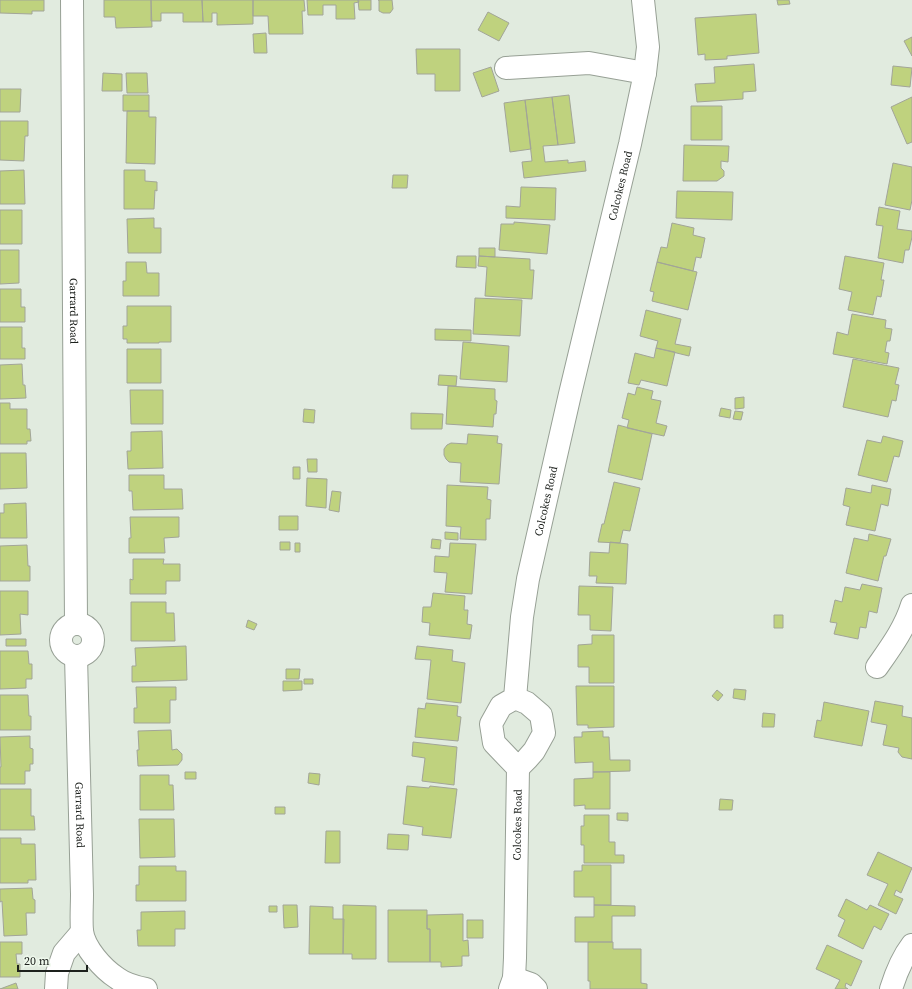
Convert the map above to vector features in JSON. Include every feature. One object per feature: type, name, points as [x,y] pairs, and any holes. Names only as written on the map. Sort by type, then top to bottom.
[{"type":"street","name":"Garrard Road","points":[[72,0],[76,623],[67,626],[61,634],[61,644],[67,652],[76,656],[82,932],[90,951],[104,968],[117,978],[138,988]]},
{"type":"street","name":"Colcokes Road","points":[[515,698],[522,617],[528,580],[568,402],[630,144],[645,73],[648,47],[643,0]]},
{"type":"street","points":[[506,68],[588,63],[645,73]]},
{"type":"street","points":[[878,667],[895,641],[909,615],[912,604]]},
{"type":"street","points":[[515,698],[527,703],[541,715],[544,733],[534,751],[518,768],[494,743],[491,724],[501,706],[515,698]]},
{"type":"street","name":"Colcokes Road","points":[[512,984],[515,958],[518,768]]},
{"type":"street","points":[[56,989],[57,973],[64,953],[82,932]]},
{"type":"street","points":[[891,989],[897,970],[906,952],[912,945]]},
{"type":"street","points":[[512,984],[531,984],[536,989]]},
{"type":"building","points":[[0,0],[44,0],[44,11],[32,11],[32,14],[0,13]]},
{"type":"building","points":[[104,0],[151,0],[152,27],[116,28],[115,17],[104,17]]},
{"type":"building","points":[[151,0],[202,0],[203,22],[183,22],[183,13],[161,13],[161,21],[151,21]]},
{"type":"building","points":[[202,0],[253,0],[253,24],[217,25],[217,13],[212,13],[212,22],[203,22]]},
{"type":"building","points":[[253,0],[304,0],[305,11],[302,11],[303,34],[269,34],[268,16],[253,16]]},
{"type":"building","points":[[307,0],[358,0],[359,2],[354,3],[355,19],[336,19],[336,5],[323,5],[323,15],[308,15]]},
{"type":"building","points":[[358,0],[371,0],[371,10],[359,10]]},
{"type":"building","points":[[379,0],[392,0],[393,9],[390,13],[383,13],[379,11]]},
{"type":"building","points":[[777,0],[789,0],[790,4],[778,5]]},
{"type":"building","points":[[488,12],[509,23],[499,41],[478,30]]},
{"type":"building","points":[[756,14],[759,53],[727,56],[727,59],[705,60],[705,54],[698,55],[695,18]]},
{"type":"building","points":[[266,33],[267,53],[254,53],[253,34]]},
{"type":"building","points":[[912,37],[912,56],[904,41]]},
{"type":"building","points":[[416,49],[460,49],[460,91],[435,91],[435,74],[417,74]]},
{"type":"building","points":[[754,64],[756,91],[743,92],[743,99],[697,102],[695,84],[715,83],[714,67]]},
{"type":"building","points":[[893,66],[912,68],[910,87],[891,85]]},
{"type":"building","points":[[491,67],[499,91],[482,97],[473,73]]},
{"type":"building","points":[[103,73],[122,74],[122,91],[102,91]]},
{"type":"building","points":[[126,73],[147,73],[148,93],[127,93]]},
{"type":"building","points":[[0,89],[21,89],[20,112],[0,112]]},
{"type":"building","points":[[123,95],[149,95],[149,111],[123,111]]},
{"type":"building","points":[[569,95],[575,143],[558,145],[552,97]]},
{"type":"building","points":[[552,97],[558,145],[543,146],[545,162],[568,160],[568,163],[585,161],[586,171],[524,178],[522,162],[532,161],[525,100]]},
{"type":"building","points":[[912,97],[912,142],[907,144],[891,107]]},
{"type":"building","points":[[525,100],[531,149],[510,152],[504,103]]},
{"type":"building","points":[[691,106],[722,106],[722,140],[691,140]]},
{"type":"building","points":[[127,111],[149,111],[149,117],[156,117],[155,164],[126,163]]},
{"type":"building","points":[[0,121],[28,121],[28,136],[25,136],[24,161],[0,160]]},
{"type":"building","points":[[684,145],[729,146],[728,162],[721,161],[721,168],[724,171],[724,176],[717,181],[683,181]]},
{"type":"building","points":[[893,163],[912,167],[912,200],[910,210],[885,205]]},
{"type":"building","points":[[24,170],[25,204],[0,204],[0,171]]},
{"type":"building","points":[[124,170],[145,170],[145,181],[157,182],[154,209],[124,209]]},
{"type":"building","points":[[393,175],[408,175],[407,188],[392,188]]},
{"type":"building","points":[[521,187],[556,188],[555,220],[506,218],[506,206],[520,207]]},
{"type":"building","points":[[677,191],[733,192],[732,220],[676,218]]},
{"type":"building","points":[[879,207],[900,211],[897,229],[912,231],[909,250],[905,250],[903,263],[878,258],[883,226],[876,225]]},
{"type":"building","points":[[0,210],[22,210],[22,244],[0,244]]},
{"type":"building","points":[[154,218],[154,228],[161,228],[161,253],[128,253],[127,219]]},
{"type":"building","points":[[514,222],[550,225],[547,254],[499,250],[501,224],[514,224]]},
{"type":"building","points":[[672,223],[694,228],[693,235],[705,238],[701,258],[696,257],[693,271],[657,262],[661,247],[667,248]]},
{"type":"building","points":[[479,248],[495,248],[495,257],[479,256]]},
{"type":"building","points":[[0,250],[19,250],[19,283],[0,284]]},
{"type":"building","points":[[457,256],[476,256],[476,268],[456,267]]},
{"type":"building","points":[[479,256],[530,259],[530,270],[534,270],[532,299],[485,296],[487,267],[478,266]]},
{"type":"building","points":[[845,256],[884,263],[881,280],[884,280],[881,297],[877,296],[873,315],[848,310],[852,292],[839,289]]},
{"type":"building","points":[[126,262],[146,262],[147,273],[159,273],[159,296],[123,296],[123,281],[126,281]]},
{"type":"building","points":[[657,262],[697,272],[688,310],[652,301],[654,292],[650,291]]},
{"type":"building","points":[[0,289],[21,289],[21,307],[25,307],[25,322],[0,322]]},
{"type":"building","points":[[475,298],[522,300],[520,336],[473,334]]},
{"type":"building","points":[[127,306],[171,306],[171,342],[127,343],[127,339],[123,339],[123,326],[127,326]]},
{"type":"building","points":[[646,310],[681,319],[675,344],[691,347],[689,356],[656,348],[658,341],[640,336]]},
{"type":"building","points":[[852,314],[886,320],[885,328],[892,329],[890,341],[887,341],[885,352],[889,353],[887,364],[833,354],[837,332],[848,335]]},
{"type":"building","points":[[0,327],[22,327],[22,348],[25,348],[25,359],[0,359]]},
{"type":"building","points":[[435,329],[471,330],[471,341],[435,340]]},
{"type":"building","points":[[463,342],[509,346],[507,382],[460,379]]},
{"type":"building","points":[[656,348],[675,352],[667,386],[641,380],[639,385],[628,383],[635,353],[654,358]]},
{"type":"building","points":[[127,349],[161,349],[161,383],[127,383]]},
{"type":"building","points":[[853,359],[899,368],[895,384],[899,385],[896,401],[892,400],[888,417],[843,407]]},
{"type":"building","points":[[22,364],[23,385],[25,385],[26,398],[0,399],[0,365]]},
{"type":"building","points":[[439,375],[457,376],[456,386],[438,385]]},
{"type":"building","points":[[448,386],[495,389],[495,400],[497,401],[493,427],[446,424]]},
{"type":"building","points":[[637,387],[653,391],[651,399],[661,401],[656,423],[667,426],[664,436],[627,428],[629,420],[622,418],[628,393],[635,395]]},
{"type":"building","points":[[130,390],[163,390],[163,424],[131,424]]},
{"type":"building","points":[[744,397],[744,408],[735,409],[735,398]]},
{"type":"building","points":[[0,403],[10,403],[10,409],[27,409],[27,429],[30,429],[31,441],[27,441],[27,444],[0,444]]},
{"type":"building","points":[[721,408],[731,410],[730,418],[719,416]]},
{"type":"building","points":[[304,409],[315,410],[314,423],[303,422]]},
{"type":"building","points":[[735,411],[743,412],[741,420],[733,419]]},
{"type":"building","points":[[411,413],[443,414],[442,429],[411,429]]},
{"type":"building","points":[[618,425],[652,434],[642,480],[608,472]]},
{"type":"building","points":[[162,431],[163,468],[128,469],[127,451],[131,451],[131,432]]},
{"type":"building","points":[[468,434],[498,436],[497,443],[502,444],[499,484],[460,482],[461,463],[449,462],[444,455],[444,449],[451,443],[467,444]]},
{"type":"building","points":[[883,436],[903,441],[899,457],[894,456],[887,482],[858,475],[867,440],[881,443]]},
{"type":"building","points":[[0,453],[26,453],[27,488],[0,489]]},
{"type":"building","points":[[307,459],[317,459],[317,472],[308,472]]},
{"type":"building","points":[[293,467],[300,467],[300,479],[293,479]]},
{"type":"building","points":[[129,475],[164,475],[164,489],[182,489],[183,509],[133,510],[132,491],[129,491]]},
{"type":"building","points":[[307,478],[327,479],[326,508],[306,506]]},
{"type":"building","points":[[614,482],[640,488],[630,531],[623,530],[620,543],[598,542],[602,524],[604,524]]},
{"type":"building","points":[[447,485],[488,487],[487,499],[491,500],[490,519],[486,519],[486,540],[460,539],[461,527],[446,526]]},
{"type":"building","points":[[872,485],[891,489],[888,506],[881,504],[875,531],[846,525],[850,507],[843,505],[846,488],[871,493]]},
{"type":"building","points":[[332,491],[341,492],[339,512],[329,510]]},
{"type":"building","points":[[26,503],[27,538],[0,538],[0,513],[4,513],[4,504]]},
{"type":"building","points":[[279,516],[298,516],[298,530],[279,530]]},
{"type":"building","points":[[130,517],[179,517],[179,537],[164,538],[165,553],[129,553],[129,538],[131,538]]},
{"type":"building","points":[[445,532],[458,533],[458,540],[445,539]]},
{"type":"building","points":[[869,534],[891,539],[886,556],[884,556],[878,581],[846,573],[854,538],[868,541]]},
{"type":"building","points":[[432,539],[441,540],[440,549],[431,548]]},
{"type":"building","points":[[280,542],[290,542],[290,550],[280,550]]},
{"type":"building","points":[[610,542],[628,544],[626,584],[596,583],[597,576],[589,576],[590,552],[609,553]]},
{"type":"building","points":[[295,543],[300,543],[300,552],[295,552]]},
{"type":"building","points":[[450,543],[476,544],[472,594],[445,592],[447,573],[434,572],[435,556],[449,557]]},
{"type":"building","points":[[27,545],[28,566],[30,566],[30,581],[0,581],[0,546]]},
{"type":"building","points":[[133,559],[164,559],[163,564],[180,564],[180,581],[166,581],[166,594],[130,594],[130,579],[133,580]]},
{"type":"building","points":[[862,584],[882,588],[877,613],[869,611],[866,628],[860,627],[858,639],[834,634],[837,623],[830,622],[835,600],[842,602],[845,587],[860,590]]},
{"type":"building","points":[[579,586],[613,587],[611,631],[590,630],[590,615],[578,615]]},
{"type":"building","points":[[0,591],[28,591],[28,615],[20,614],[21,634],[0,635]]},
{"type":"building","points":[[433,593],[465,596],[464,610],[468,610],[467,624],[472,625],[470,639],[429,635],[430,623],[422,622],[423,607],[431,607]]},
{"type":"building","points":[[131,602],[166,602],[166,613],[174,613],[175,641],[131,641]]},
{"type":"building","points":[[774,615],[783,615],[783,628],[774,628]]},
{"type":"building","points":[[248,620],[257,624],[254,630],[246,627]]},
{"type":"building","points":[[592,635],[614,635],[614,683],[589,683],[589,667],[578,667],[578,645],[592,644]]},
{"type":"building","points":[[6,639],[26,639],[26,646],[6,646]]},
{"type":"building","points":[[186,646],[187,680],[132,682],[132,666],[136,666],[135,648]]},
{"type":"building","points":[[417,646],[453,650],[452,661],[465,663],[461,703],[427,699],[431,660],[415,659]]},
{"type":"building","points":[[0,651],[28,651],[29,664],[32,664],[32,679],[26,679],[26,688],[0,689]]},
{"type":"building","points":[[286,669],[300,669],[299,679],[286,679]]},
{"type":"building","points":[[304,679],[313,679],[313,684],[304,684]]},
{"type":"building","points":[[283,681],[302,681],[302,690],[283,691]]},
{"type":"building","points":[[576,686],[614,686],[614,727],[588,728],[588,725],[577,725]]},
{"type":"building","points":[[136,687],[176,687],[176,700],[170,700],[170,723],[134,723],[134,708],[137,708]]},
{"type":"building","points":[[734,689],[746,690],[745,700],[733,698]]},
{"type":"building","points":[[717,690],[723,695],[718,701],[712,696]]},
{"type":"building","points":[[0,695],[28,695],[31,730],[0,730]]},
{"type":"building","points":[[875,701],[903,706],[902,716],[912,718],[912,759],[902,757],[898,752],[899,748],[883,745],[887,725],[871,722]]},
{"type":"building","points":[[824,702],[869,711],[862,746],[814,737],[817,720],[821,721]]},
{"type":"building","points":[[426,703],[458,706],[457,716],[461,717],[458,741],[415,737],[418,708],[425,709]]},
{"type":"building","points":[[763,713],[775,714],[774,727],[762,727]]},
{"type":"building","points":[[171,730],[172,750],[177,749],[182,754],[182,760],[178,765],[138,766],[138,731]]},
{"type":"building","points":[[603,731],[603,737],[609,737],[610,760],[630,760],[630,771],[593,772],[593,762],[575,763],[574,737],[582,737],[582,732]]},
{"type":"building","points":[[30,736],[30,748],[33,749],[33,764],[30,764],[30,771],[25,771],[25,784],[0,784],[0,737]]},
{"type":"building","points":[[413,742],[457,747],[454,785],[422,781],[425,758],[412,756]]},
{"type":"building","points":[[185,772],[196,772],[196,779],[185,779]]},
{"type":"building","points":[[593,772],[610,772],[610,809],[585,809],[585,805],[574,806],[574,779],[593,778]]},
{"type":"building","points":[[309,773],[320,774],[319,785],[308,783]]},
{"type":"building","points":[[140,775],[169,775],[169,785],[173,785],[174,810],[140,810]]},
{"type":"building","points":[[407,786],[429,788],[430,786],[457,789],[451,838],[422,835],[423,827],[403,824]]},
{"type":"building","points":[[0,789],[31,789],[31,816],[34,816],[35,830],[0,830]]},
{"type":"building","points":[[720,799],[733,800],[732,810],[719,810]]},
{"type":"building","points":[[275,807],[285,807],[285,814],[275,814]]},
{"type":"building","points":[[617,813],[628,813],[628,821],[617,820]]},
{"type":"building","points":[[584,815],[609,815],[609,842],[615,842],[615,855],[624,855],[624,863],[584,863],[584,845],[581,845],[581,826],[584,826]]},
{"type":"building","points":[[139,819],[174,819],[175,857],[140,858]]},
{"type":"building","points":[[326,831],[340,831],[340,863],[325,863]]},
{"type":"building","points":[[388,834],[409,835],[408,850],[387,849]]},
{"type":"building","points":[[0,838],[21,838],[21,844],[35,844],[36,880],[28,880],[28,883],[0,883]]},
{"type":"building","points":[[878,852],[912,868],[901,893],[896,890],[894,895],[903,899],[896,914],[878,905],[888,884],[867,875]]},
{"type":"building","points":[[582,865],[611,865],[611,905],[594,905],[594,897],[574,897],[574,871],[582,871]]},
{"type":"building","points":[[139,866],[176,866],[176,871],[186,871],[186,901],[136,901],[136,885],[139,885]]},
{"type":"building","points":[[32,888],[33,899],[35,900],[35,913],[26,913],[27,935],[4,936],[0,889]]},
{"type":"building","points":[[846,899],[867,910],[870,905],[889,914],[881,930],[874,926],[863,949],[838,936],[845,920],[838,916]]},
{"type":"building","points":[[283,905],[297,905],[298,927],[284,928]]},
{"type":"building","points":[[343,905],[376,906],[376,959],[352,959],[352,954],[343,954]]},
{"type":"building","points":[[594,905],[635,906],[635,916],[612,916],[612,942],[575,942],[575,917],[594,917]]},
{"type":"building","points":[[269,906],[277,906],[277,912],[269,912]]},
{"type":"building","points":[[310,906],[333,907],[333,919],[344,919],[343,954],[309,954]]},
{"type":"building","points":[[388,910],[427,910],[427,929],[430,929],[430,962],[388,962]]},
{"type":"building","points":[[185,911],[185,929],[175,929],[175,946],[138,946],[137,930],[141,930],[141,912]]},
{"type":"building","points":[[463,914],[463,941],[468,940],[469,956],[462,956],[462,966],[441,967],[441,962],[430,962],[430,929],[427,929],[427,915]]},
{"type":"building","points":[[467,920],[483,920],[483,938],[467,938]]},
{"type":"building","points":[[0,942],[22,942],[22,954],[16,954],[17,964],[20,964],[20,977],[0,977]]},
{"type":"building","points":[[588,942],[613,942],[613,949],[641,949],[641,983],[647,984],[647,989],[590,989],[590,981],[588,981]]},
{"type":"building","points":[[827,945],[862,961],[851,986],[846,983],[845,987],[848,989],[835,989],[840,980],[816,969]]},
{"type":"building","points":[[16,983],[18,989],[0,989]]}]
